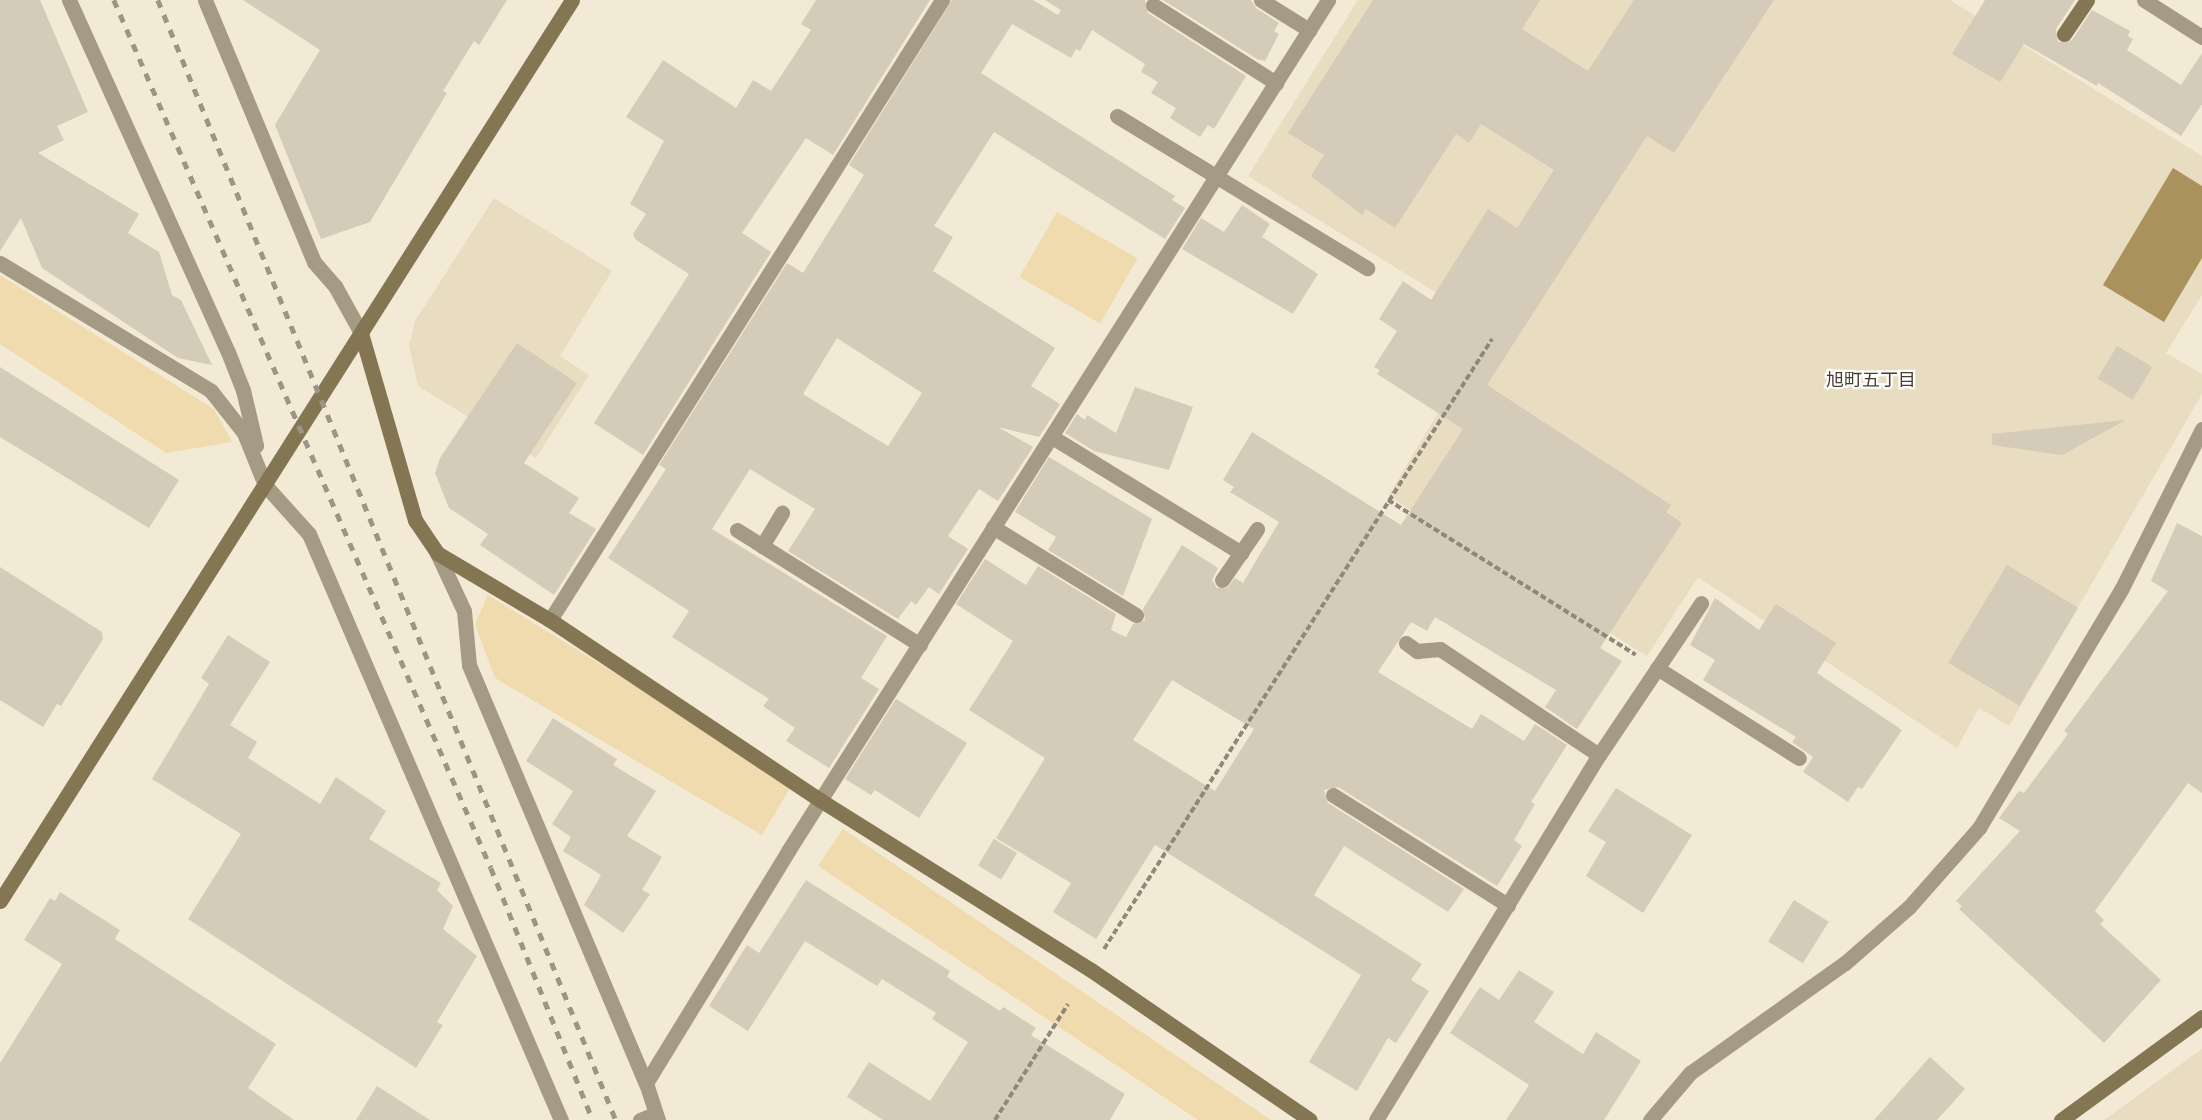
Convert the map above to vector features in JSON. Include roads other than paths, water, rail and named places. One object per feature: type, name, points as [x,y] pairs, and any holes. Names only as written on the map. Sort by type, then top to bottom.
[{"type":"street","points":[[69,0],[228,352],[243,390],[265,485]]},
{"type":"street","points":[[205,0],[314,262],[335,286],[361,333],[415,520],[437,553],[464,611],[469,665],[646,1083],[657,1117],[640,1120]]},
{"type":"street","points":[[0,901],[572,0]]},
{"type":"street","points":[[550,620],[942,0]]},
{"type":"street","points":[[1261,0],[1309,30]]},
{"type":"street","points":[[646,1083],[820,800],[1328,0]]},
{"type":"street","points":[[2064,34],[2087,0]]},
{"type":"street","points":[[2144,0],[2202,37]]},
{"type":"street","points":[[1153,6],[1276,83]]},
{"type":"street","points":[[1117,116],[1367,268]]},
{"type":"street","points":[[0,263],[211,391],[244,433],[265,485],[309,534],[561,1120]]},
{"type":"street","points":[[1052,437],[1241,553]]},
{"type":"street","points":[[1650,1120],[1690,1072],[1845,963],[1909,907],[1979,828],[2122,588],[2200,439]]},
{"type":"street","points":[[762,546],[783,513]]},
{"type":"street","points":[[993,527],[1136,615]]},
{"type":"street","points":[[1222,580],[1257,529]]},
{"type":"street","points":[[737,530],[920,645]]},
{"type":"street","points":[[437,553],[550,620],[820,800],[1091,970],[1310,1120]]},
{"type":"street","points":[[1376,1120],[1599,755],[1701,603]]},
{"type":"street","points":[[1406,643],[1417,651],[1440,649],[1599,755]]},
{"type":"street","points":[[1657,668],[1799,758]]},
{"type":"street","points":[[1333,795],[1508,905]]},
{"type":"street","points":[[2061,1120],[2202,1017]]},
{"type":"railway","points":[[114,0],[491,868],[593,1120]]},
{"type":"railway","points":[[158,0],[616,1120]]},
{"type":"district","name":"旭町五丁目","points":[[1871,380]]}]
